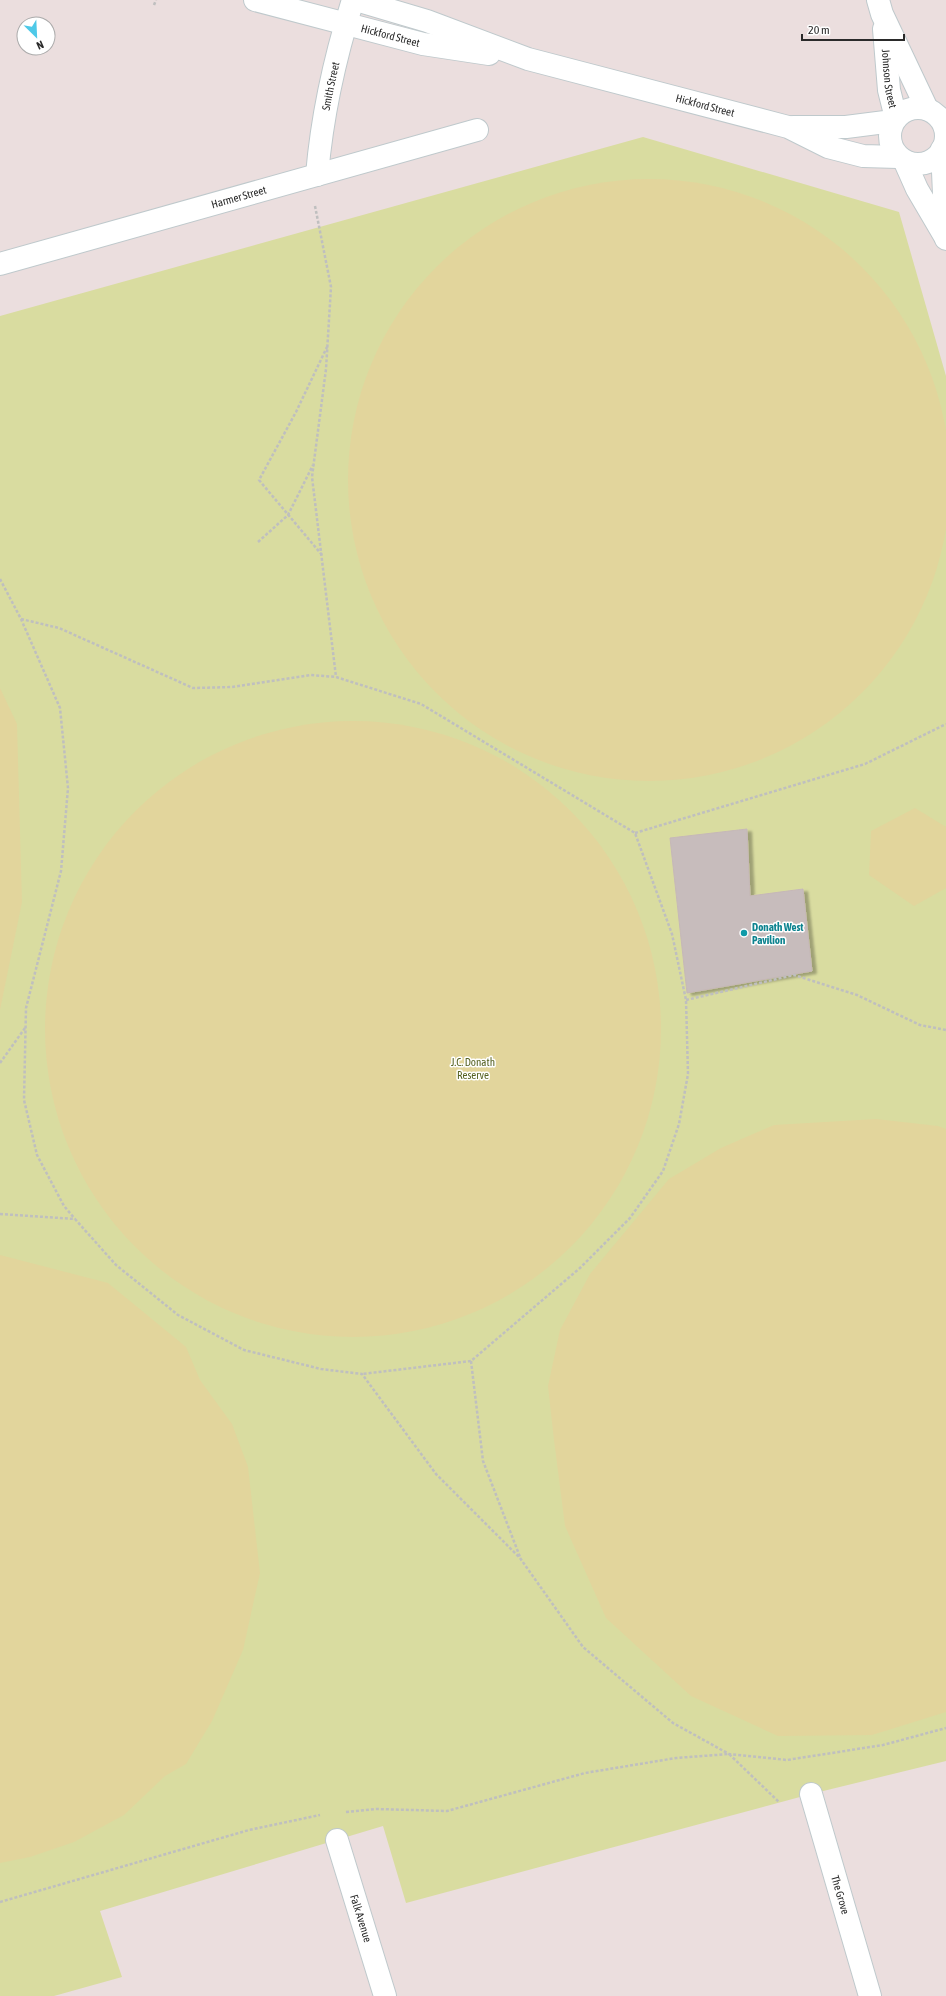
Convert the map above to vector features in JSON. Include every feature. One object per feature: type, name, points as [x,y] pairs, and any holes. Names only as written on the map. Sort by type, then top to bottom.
[{"type":"street","name":"Hickford Street","points":[[255,0],[423,44],[528,59]]},
{"type":"street","name":"Hickford Street","points":[[355,0],[427,20],[528,59],[788,128],[828,146],[863,156],[902,159]]},
{"type":"street","name":"Smith Street","points":[[313,176],[345,24],[355,0]]},
{"type":"street","name":"Johnson Street","points":[[880,7],[927,109]]},
{"type":"street","name":"Johnson Street","points":[[880,7],[889,90],[895,120]]},
{"type":"street","points":[[902,159],[919,164],[926,163],[933,160],[942,150],[946,142],[944,126],[937,116],[927,109],[918,107],[902,112],[890,127],[889,139],[891,146],[902,159],[917,189],[946,239]]},
{"type":"street","name":"Hickford Street","points":[[788,128],[846,127],[895,120]]},
{"type":"street","name":"Harmer Street","points":[[0,264],[476,130]]},
{"type":"street","points":[[942,150],[946,239]]},
{"type":"street","name":"The Grove","points":[[811,1794],[870,1996]]},
{"type":"street","name":"Falk Avenue","points":[[337,1840],[385,1996]]},
{"type":"path","points":[[154,5],[156,0]]},
{"type":"path","points":[[313,176],[331,288],[328,344],[312,477],[336,677]]},
{"type":"path","points":[[322,555],[259,480],[296,412],[328,344]]},
{"type":"path","points":[[258,542],[288,515],[314,463]]},
{"type":"path","points":[[0,579],[21,619],[60,708],[68,788],[61,871],[26,1008],[24,1100],[37,1155],[64,1206],[116,1265],[178,1315],[244,1350],[321,1369],[362,1374],[471,1361],[580,1268],[630,1218],[663,1171],[678,1124],[688,1074],[686,1000],[672,934],[635,833],[421,704],[336,677],[311,675],[232,687],[193,688],[59,628],[21,619]]},
{"type":"path","points":[[635,833],[864,764],[946,724]]},
{"type":"path","points":[[686,1000],[794,975],[857,995],[920,1025],[946,1030]]},
{"type":"path","points":[[0,1063],[26,1028]]},
{"type":"path","points":[[0,1214],[75,1219]]},
{"type":"path","points":[[471,1361],[483,1461],[520,1558]]},
{"type":"path","points":[[362,1374],[436,1474],[520,1558],[583,1647],[673,1723],[729,1754],[779,1802]]},
{"type":"path","points":[[338,1813],[376,1809],[447,1811],[585,1773],[676,1758],[729,1754],[787,1760],[882,1746],[946,1728]]},
{"type":"path","points":[[0,1902],[249,1830],[323,1814]]},
{"type":"green space","name":"J.C. Donath Reserve","points":[[643,137],[899,212],[946,376],[946,1761],[811,1794],[406,1903],[383,1826],[100,1911],[122,1977],[54,1996],[0,1996],[0,316]]},
{"type":"green space","points":[[649,179],[679,180],[708,185],[736,192],[764,202],[791,214],[816,230],[840,247],[862,267],[882,289],[899,313],[915,338],[927,365],[937,393],[944,421],[949,450],[949,510],[944,539],[937,567],[927,595],[915,622],[899,647],[882,671],[862,693],[840,713],[816,730],[791,746],[764,758],[736,768],[708,775],[679,780],[649,781],[619,780],[590,775],[562,768],[534,758],[507,746],[482,730],[458,713],[436,693],[416,671],[399,647],[383,622],[371,595],[361,567],[354,539],[349,510],[348,480],[349,450],[354,421],[361,393],[371,365],[383,338],[399,313],[416,289],[436,267],[458,247],[482,230],[507,214],[534,202],[562,192],[590,185],[619,180]]},
{"type":"green space","points":[[0,688],[17,724],[22,902],[0,1010]]},
{"type":"green space","points":[[353,721],[383,722],[413,727],[442,734],[471,744],[498,757],[524,773],[549,791],[571,811],[591,833],[609,858],[625,884],[638,911],[648,940],[655,969],[660,999],[660,1059],[655,1089],[648,1118],[638,1147],[625,1174],[609,1200],[591,1225],[571,1247],[549,1267],[524,1285],[498,1301],[471,1314],[442,1324],[413,1331],[383,1336],[353,1337],[323,1336],[293,1331],[264,1324],[235,1314],[208,1301],[182,1285],[157,1267],[135,1247],[115,1225],[97,1200],[81,1174],[68,1147],[58,1118],[51,1089],[46,1059],[45,1029],[46,999],[51,969],[58,940],[68,911],[81,884],[97,858],[115,833],[135,811],[157,791],[182,773],[208,757],[235,744],[264,734],[293,727],[323,722]]},
{"type":"green space","points":[[915,808],[946,827],[946,888],[914,906],[869,875],[871,831]]},
{"type":"green space","points":[[876,1119],[938,1126],[946,1129],[946,1712],[872,1735],[778,1736],[691,1696],[606,1618],[565,1526],[548,1386],[560,1330],[590,1274],[669,1179],[721,1148],[774,1125]]},
{"type":"green space","points":[[0,1255],[108,1283],[186,1347],[200,1380],[232,1424],[248,1467],[260,1573],[243,1650],[212,1721],[186,1764],[165,1776],[124,1815],[74,1842],[30,1857],[0,1863]]},
{"type":"building","name":"Donath West Pavilion","points":[[747,829],[750,896],[803,889],[812,971],[687,993],[670,838]]},
{"type":"place","name":"Donath West Pavilion","points":[[744,933]]}]
